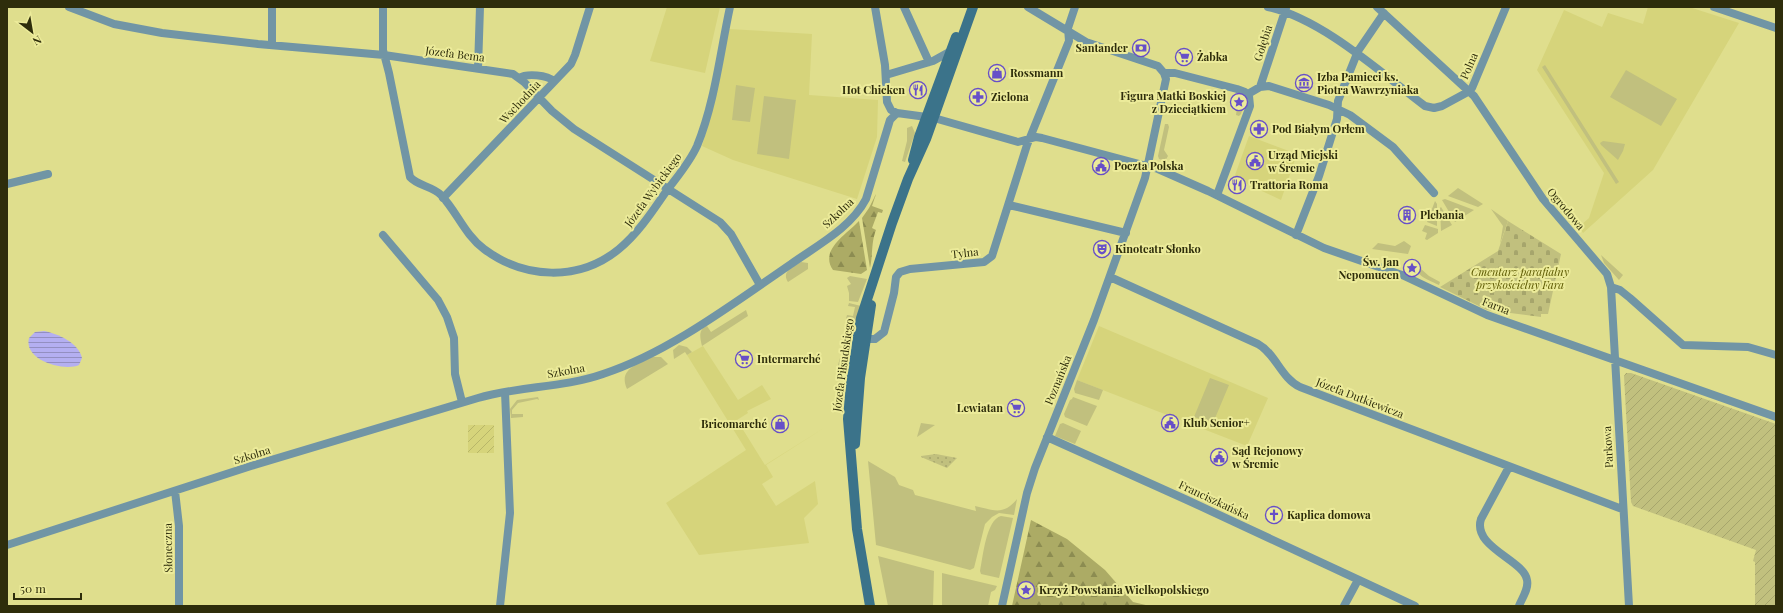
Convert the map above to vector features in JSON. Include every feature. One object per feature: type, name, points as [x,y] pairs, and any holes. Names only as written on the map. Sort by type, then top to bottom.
[{"type":"street","name":"Józefa Bema","points":[[69,7],[103,20],[133,28],[204,38],[384,55],[509,72],[519,78],[557,116],[574,129],[711,216],[724,226],[731,234],[760,285]]},
{"type":"street","points":[[272,7],[272,45]]},
{"type":"street","name":"Józefa Wybickiego","points":[[383,7],[382,44],[409,174],[414,180],[436,191],[443,198],[474,240],[491,254],[505,262],[526,270],[556,273],[580,269],[612,254],[638,230],[669,189],[692,154],[700,139],[712,97],[730,7]]},
{"type":"street","points":[[478,68],[480,7]]},
{"type":"street","name":"Wschodnia","points":[[443,198],[539,98],[574,58],[590,7]]},
{"type":"street","points":[[875,7],[886,75],[887,102],[891,110],[930,117],[1018,142],[1030,139]]},
{"type":"street","points":[[904,7],[929,62]]},
{"type":"street","name":"Józefa Piłsudskiego","points":[[930,117],[951,50],[968,7]]},
{"type":"street","name":"Józefa Piłsudskiego","points":[[870,606],[858,542],[848,419],[851,382],[861,318],[930,117],[973,7]]},
{"type":"street","points":[[1028,7],[1086,42],[1158,66],[1164,73],[1172,72],[1242,90],[1248,94],[1250,106],[1217,195]]},
{"type":"street","name":"Tylna","points":[[865,339],[875,339],[884,332],[894,293],[896,277],[900,272],[910,269],[980,263],[989,259],[996,248],[1030,139],[1069,41],[1068,31],[1075,7]]},
{"type":"street","points":[[1268,7],[1286,9],[1357,54]]},
{"type":"street","name":"Polna","points":[[1357,54],[1427,107],[1434,108],[1442,106],[1469,91],[1474,85],[1506,7]]},
{"type":"street","points":[[1714,7],[1776,28]]},
{"type":"street","name":"Gołębia","points":[[1260,87],[1286,9]]},
{"type":"street","points":[[1296,235],[1326,156],[1337,119],[1338,101],[1357,54],[1381,10]]},
{"type":"street","name":"Ogrodowa","points":[[1381,10],[1476,99],[1543,199],[1607,274],[1611,287]]},
{"type":"street","points":[[886,75],[929,62],[941,57],[951,50]]},
{"type":"street","name":"Poznańska","points":[[1002,606],[1027,493],[1047,437],[1110,277],[1145,178],[1165,82],[1164,73]]},
{"type":"street","points":[[519,78],[523,76],[532,76],[550,78],[554,81]]},
{"type":"street","points":[[1248,94],[1260,87],[1269,86],[1338,109],[1356,118],[1389,143],[1434,194]]},
{"type":"street","name":"Szkolna","points":[[7,545],[175,490],[462,402],[505,392],[579,381],[621,368],[663,347],[760,285],[847,223],[860,208],[870,188],[890,120],[896,112]]},
{"type":"street","name":"Farna","points":[[1030,139],[1042,138],[1147,166],[1217,195],[1329,250],[1402,275],[1487,315],[1776,417]]},
{"type":"street","points":[[7,184],[48,174]]},
{"type":"street","points":[[1009,205],[1126,233]]},
{"type":"street","points":[[383,235],[433,294],[444,311],[454,338],[455,374],[462,402]]},
{"type":"street","name":"Józefa Piłsudskiego","points":[[853,486],[858,391],[876,273]]},
{"type":"street","name":"Józefa Dutkiewicza","points":[[1110,277],[1258,344],[1268,351],[1288,378],[1300,387],[1622,509]]},
{"type":"street","points":[[1611,287],[1620,290],[1630,298],[1683,345],[1748,347],[1776,355]]},
{"type":"street","name":"Parkowa","points":[[1611,287],[1616,360],[1615,380],[1622,509],[1629,606]]},
{"type":"street","points":[[500,606],[510,513],[505,392]]},
{"type":"street","name":"Franciszkańska","points":[[1047,437],[1188,500],[1414,606]]},
{"type":"street","points":[[1509,467],[1482,519],[1480,528],[1486,541],[1527,578],[1527,588],[1519,606]]},
{"type":"street","name":"Słoneczna","points":[[175,490],[179,526],[179,606]]},
{"type":"street","points":[[1344,606],[1358,580]]},
{"type":"shaded area","points":[[667,7],[720,7],[705,73],[650,61]]},
{"type":"shaded area","points":[[1648,7],[1689,7],[1739,23],[1653,170],[1583,233],[1579,227],[1589,218],[1604,173],[1537,70],[1564,10],[1602,27],[1608,13],[1643,24]]},
{"type":"shaded area","points":[[729,29],[812,34],[809,95],[878,100],[877,137],[857,199],[733,160],[702,146],[711,115]]},
{"type":"shaded area","points":[[1249,136],[1297,154],[1281,200],[1234,178]]},
{"type":"shaded area","points":[[1099,326],[1268,398],[1247,446],[1077,380]]},
{"type":"shaded area","points":[[44,331],[55,334],[72,343],[80,352],[82,358],[79,365],[64,367],[38,358],[29,346],[29,338],[35,332]]},
{"type":"shaded area","points":[[703,346],[738,400],[762,385],[771,399],[747,411],[748,413],[737,420],[765,465],[824,428],[766,465],[773,477],[762,484],[776,506],[815,481],[818,504],[804,518],[809,543],[699,555],[666,503],[746,450],[687,355]]},
{"type":"shaded area","points":[[468,425],[494,425],[494,453],[468,453]]},
{"type":"green space","points":[[1545,65],[1619,182],[1616,184],[1542,67]]},
{"type":"green space","points":[[1626,70],[1677,99],[1661,126],[1610,97]]},
{"type":"green space","points":[[736,85],[755,88],[750,122],[732,120]]},
{"type":"green space","points":[[764,96],[796,100],[789,159],[757,154]]},
{"type":"green space","points":[[1238,98],[1242,99],[1244,105],[1239,116],[1236,115],[1237,108],[1234,104],[1235,100]]},
{"type":"green space","points":[[1165,124],[1168,124],[1169,127],[1164,150],[1168,156],[1165,161],[1159,159],[1158,156]]},
{"type":"green space","points":[[912,126],[915,133],[905,162],[902,161],[907,141],[907,128]]},
{"type":"green space","points":[[1603,141],[1625,144],[1618,160],[1601,145],[1600,143]]},
{"type":"green space","points":[[1458,188],[1483,204],[1478,207],[1448,196]]},
{"type":"green space","points":[[876,194],[872,206],[883,210],[882,213],[878,212],[872,228],[876,230],[873,240],[870,268],[862,218]]},
{"type":"green space","points":[[1445,199],[1474,210],[1455,222],[1442,200]]},
{"type":"green space","points":[[1435,201],[1437,204],[1437,226],[1427,222]]},
{"type":"green space","points":[[1441,207],[1452,225],[1441,231],[1440,208]]},
{"type":"green space","points":[[1491,209],[1508,221],[1500,244],[1503,226]]},
{"type":"green space","points":[[859,221],[867,270],[861,274],[833,270],[829,256],[832,249],[836,243]]},
{"type":"green space","name":"Cmentarz parafialny przykościelny Fara","points":[[1508,221],[1561,254],[1548,314],[1541,314],[1541,317],[1487,310],[1440,287],[1498,251]]},
{"type":"green space","points":[[1425,225],[1438,229],[1438,233],[1427,240],[1425,239],[1427,233],[1422,231]]},
{"type":"green space","points":[[1404,241],[1411,246],[1408,254],[1372,249],[1378,243],[1395,246]]},
{"type":"green space","points":[[1601,255],[1623,275],[1619,280],[1604,263]]},
{"type":"green space","points":[[1412,261],[1429,276],[1440,282],[1439,285],[1429,281],[1419,274]]},
{"type":"green space","points":[[801,262],[808,263],[808,269],[788,282],[786,278],[787,272]]},
{"type":"green space","points":[[850,276],[867,279],[858,302],[849,301],[847,286],[851,284],[847,278]]},
{"type":"green space","points":[[849,303],[861,306],[853,329],[846,362],[841,368],[838,365],[840,358],[846,359],[853,320],[846,319],[847,315],[853,316],[855,307],[848,306]]},
{"type":"green space","points":[[746,310],[748,316],[702,346],[700,334],[704,327],[707,326],[711,332]]},
{"type":"green space","points":[[679,345],[687,347],[692,352],[687,355],[685,352],[674,359],[673,350]]},
{"type":"green space","points":[[652,357],[661,357],[668,364],[627,389],[625,377],[630,368]]},
{"type":"green space","points":[[1626,373],[1631,373],[1776,424],[1776,606],[1755,606],[1755,562],[1753,561],[1756,550],[1633,506],[1631,502],[1624,376]]},
{"type":"green space","points":[[1210,378],[1229,385],[1213,423],[1194,417]]},
{"type":"green space","points":[[1077,380],[1103,390],[1099,400],[1075,393],[1074,389]]},
{"type":"green space","points":[[538,397],[539,400],[537,399],[518,403],[512,410],[512,414],[523,414],[523,417],[511,418],[510,409],[517,400]]},
{"type":"green space","points":[[1073,397],[1097,406],[1087,426],[1065,417],[1064,414],[1070,400]]},
{"type":"green space","points":[[921,423],[935,425],[917,437]]},
{"type":"green space","points":[[1063,423],[1081,431],[1075,444],[1055,436],[1060,424]]},
{"type":"green space","points":[[936,454],[957,458],[947,468],[921,457]]},
{"type":"green space","points":[[868,461],[895,477],[899,485],[913,490],[915,495],[976,511],[975,506],[993,510],[1003,510],[1017,499],[1014,515],[999,513],[985,524],[974,568],[970,570],[876,545]]},
{"type":"green space","points":[[1001,516],[1013,518],[999,578],[981,574],[980,571],[989,531],[996,519]]},
{"type":"green space","points":[[1031,520],[1067,539],[1105,570],[1133,602],[1150,606],[1012,606]]},
{"type":"green space","points":[[878,556],[934,571],[933,606],[888,606]]},
{"type":"green space","points":[[942,573],[997,586],[995,590],[991,592],[988,606],[942,606]]},
{"type":"place","name":"Santander","points":[[1141,48]]},
{"type":"place","name":"Żabka","points":[[1184,57]]},
{"type":"place","name":"Rossmann","points":[[997,73]]},
{"type":"place","name":"Izba Pamieci ks. Piotra Wawrzyniaka","points":[[1304,83]]},
{"type":"place","name":"Hot Chicken","points":[[918,90]]},
{"type":"place","name":"Zielona","points":[[978,97]]},
{"type":"place","name":"Figura Matki Boskiej z Dzieciątkiem","points":[[1239,102]]},
{"type":"place","name":"Pod Białym Orłem","points":[[1259,129]]},
{"type":"place","name":"Urząd Miejski w Śremie","points":[[1255,161]]},
{"type":"place","name":"Poczta Polska","points":[[1101,166]]},
{"type":"place","name":"Trattoria Roma","points":[[1237,185]]},
{"type":"place","name":"Plebania","points":[[1407,215]]},
{"type":"place","name":"Kinoteatr Słonko","points":[[1102,249]]},
{"type":"place","name":"Św. Jan Nepomucen","points":[[1412,268]]},
{"type":"place","name":"Intermarché","points":[[744,359]]},
{"type":"place","name":"Lewiatan","points":[[1016,408]]},
{"type":"place","name":"Klub Senior+","points":[[1170,423]]},
{"type":"place","name":"Bricomarché","points":[[780,424]]},
{"type":"place","name":"Sąd Rejonowy w Śremie","points":[[1219,457]]},
{"type":"place","name":"Kaplica domowa","points":[[1274,515]]},
{"type":"place","name":"Krzyż Powstania Wielkopolskiego","points":[[1026,590]]}]
